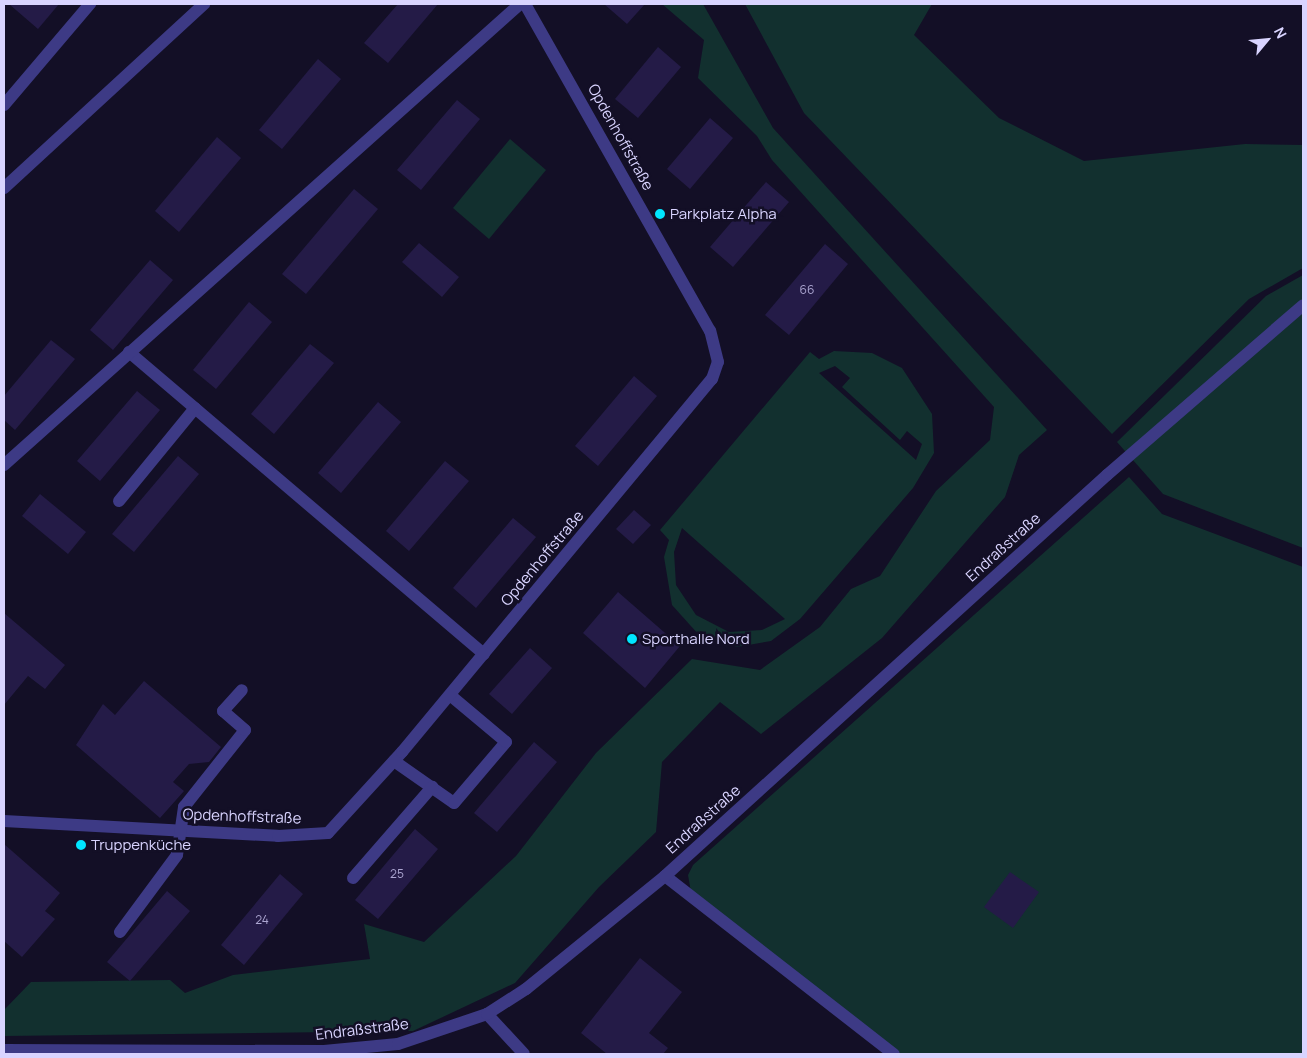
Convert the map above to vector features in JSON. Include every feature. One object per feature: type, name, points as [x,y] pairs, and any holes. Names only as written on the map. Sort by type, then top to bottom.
[{"type":"street","points":[[4,104],[90,4]]},
{"type":"street","points":[[4,188],[204,4]]},
{"type":"street","points":[[4,465],[520,4]]},
{"type":"street","name":"Opdenhoffstraße","points":[[4,821],[278,836],[328,833],[394,761],[450,695],[712,380],[718,362],[710,331],[525,4]]},
{"type":"street","name":"Endraßstraße","points":[[4,1050],[326,1053],[398,1044],[487,1014],[526,989],[665,876],[1106,475],[1301,312]]},
{"type":"street","points":[[129,352],[484,654]]},
{"type":"street","points":[[120,501],[195,408]]},
{"type":"street","points":[[120,932],[177,855],[183,830],[184,807],[245,730],[223,711],[242,690]]},
{"type":"street","points":[[394,761],[454,803],[506,742],[450,695]]},
{"type":"street","points":[[353,878],[432,787]]},
{"type":"street","points":[[665,876],[894,1054]]},
{"type":"street","points":[[487,1014],[524,1054]]},
{"type":"green space","points":[[662,4],[703,4],[773,128],[1047,430],[1019,455],[1005,497],[882,638],[761,734],[720,702],[662,762],[656,832],[599,887],[515,983],[413,1031],[4,1036],[4,1010],[31,982],[170,980],[185,993],[233,975],[370,959],[364,924],[424,942],[516,856],[596,753],[692,659],[760,670],[820,627],[851,589],[880,576],[936,491],[990,440],[994,407],[772,160],[757,136],[698,78],[704,40]]},
{"type":"green space","points":[[745,4],[932,4],[914,35],[999,118],[1084,161],[1245,144],[1303,145],[1303,268],[1249,299],[1112,434],[804,113]]},
{"type":"green space","points":[[510,139],[546,170],[489,239],[453,208]]},
{"type":"green space","points":[[1303,275],[1303,548],[1163,494],[1117,442],[1266,296]]},
{"type":"green space","points":[[834,351],[872,353],[902,368],[932,414],[934,453],[913,488],[800,619],[771,641],[737,647],[699,635],[672,605],[664,557],[669,540],[660,530],[810,352],[819,359]],"holes":[[[835,366],[850,378],[842,387],[900,440],[907,431],[922,444],[916,460],[819,373]],[[682,528],[785,619],[762,630],[729,632],[696,615],[676,585],[674,552]]]},
{"type":"green space","points":[[1129,477],[1162,514],[1303,567],[1303,1054],[899,1054],[691,892],[688,875],[693,865]]},
{"type":"building","points":[[9,4],[59,4],[38,29]]},
{"type":"building","points":[[398,4],[438,4],[388,63],[364,43]]},
{"type":"building","points":[[604,4],[645,4],[627,24]]},
{"type":"building","points":[[658,47],[681,67],[638,118],[615,99]]},
{"type":"building","points":[[318,59],[341,79],[282,149],[259,130]]},
{"type":"building","points":[[457,100],[480,119],[421,190],[397,170]]},
{"type":"building","points":[[710,118],[733,138],[690,189],[667,169]]},
{"type":"building","points":[[217,137],[241,158],[179,232],[155,211]]},
{"type":"building","points":[[766,182],[789,202],[733,267],[710,247]]},
{"type":"building","points":[[354,189],[378,209],[306,294],[282,274]]},
{"type":"building","points":[[419,243],[459,277],[442,297],[402,262]]},
{"type":"building","points":[[825,244],[848,264],[789,335],[765,315]]},
{"type":"building","points":[[150,260],[173,280],[113,350],[90,330]]},
{"type":"building","points":[[249,302],[272,322],[216,389],[193,370]]},
{"type":"building","points":[[51,340],[75,359],[15,430],[4,420],[4,396]]},
{"type":"building","points":[[310,344],[334,363],[274,434],[251,414]]},
{"type":"building","points":[[634,376],[657,396],[598,466],[575,446]]},
{"type":"building","points":[[137,391],[160,410],[100,481],[77,461]]},
{"type":"building","points":[[378,402],[401,422],[341,493],[318,473]]},
{"type":"building","points":[[178,456],[199,474],[134,552],[112,534]]},
{"type":"building","points":[[445,461],[469,481],[409,551],[386,531]]},
{"type":"building","points":[[40,494],[86,532],[68,554],[22,516]]},
{"type":"building","points":[[634,510],[651,525],[633,544],[616,529]]},
{"type":"building","points":[[513,518],[536,537],[476,608],[453,588]]},
{"type":"building","name":"Sporthalle Nord","points":[[618,592],[680,646],[645,688],[583,633]]},
{"type":"building","points":[[4,613],[65,665],[45,689],[28,676],[4,705]]},
{"type":"building","points":[[530,648],[552,668],[512,714],[489,694]]},
{"type":"building","points":[[144,681],[221,747],[209,762],[189,764],[173,782],[184,791],[160,818],[76,745],[103,704],[115,715]]},
{"type":"building","points":[[534,742],[557,762],[497,832],[474,813]]},
{"type":"building","points":[[415,829],[438,849],[378,919],[355,900]]},
{"type":"building","points":[[4,844],[60,893],[45,911],[55,919],[22,957],[4,941]]},
{"type":"building","points":[[1010,872],[1039,892],[1013,928],[984,907]]},
{"type":"building","points":[[280,874],[303,894],[244,965],[221,945]]},
{"type":"building","points":[[167,891],[190,911],[130,981],[107,962]]},
{"type":"building","points":[[640,958],[682,992],[649,1033],[668,1048],[663,1054],[607,1054],[581,1033]]},
{"type":"place","name":"Parkplatz Alpha","points":[[660,214]]},
{"type":"place","name":"Sporthalle Nord","points":[[632,639]]},
{"type":"place","name":"Truppenküche","points":[[81,845]]}]
